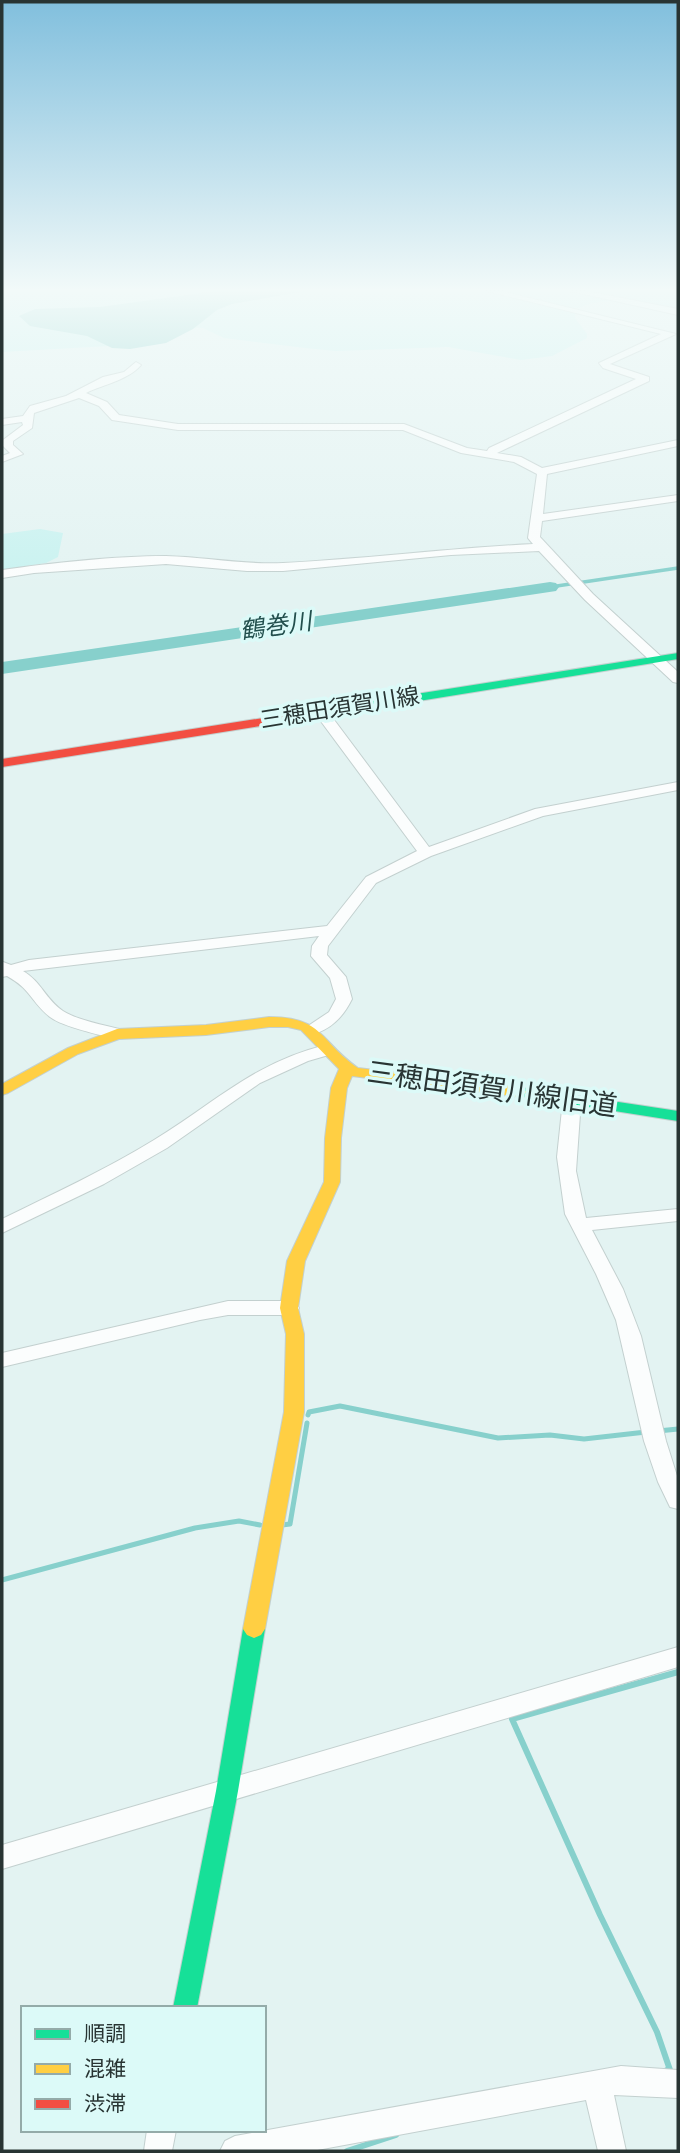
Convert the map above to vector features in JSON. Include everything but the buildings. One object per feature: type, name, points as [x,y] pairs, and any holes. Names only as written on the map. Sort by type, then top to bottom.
[{"type":"street","points":[[2,459],[18,454],[8,446],[8,440],[28,426],[29,411],[84,391]]},
{"type":"street","points":[[491,456],[493,450],[619,391]]},
{"type":"street","points":[[79,394],[103,404],[116,418],[169,426],[400,427],[460,449],[517,459],[541,472],[678,443]]},
{"type":"street","points":[[2,422],[27,418]]},
{"type":"street","points":[[541,472],[534,538],[589,597],[678,679]]},
{"type":"street","points":[[538,517],[678,498]]},
{"type":"street","points":[[2,574],[34,569],[166,560],[247,567],[284,567],[451,551],[541,547]]},
{"type":"street","name":"三穂田須賀川線","points":[[2,763],[678,656]]},
{"type":"street","points":[[321,712],[426,853]]},
{"type":"street","points":[[2,1090],[89,1045],[117,1034],[211,1030],[285,1022],[310,1030],[335,1015],[344,999],[338,977],[318,953],[322,943],[370,880],[426,853],[540,812],[678,786]]},
{"type":"street","points":[[4,970],[188,945],[332,931]]},
{"type":"street","points":[[4,970],[30,982],[41,1000],[59,1016],[117,1034]]},
{"type":"street","name":"三穂田須賀川線旧道","points":[[310,1030],[326,1051],[347,1069],[365,1074],[477,1086],[678,1116]]},
{"type":"street","points":[[2,1227],[97,1180],[161,1144],[254,1079],[302,1057],[326,1051]]},
{"type":"street","points":[[186,2006],[227,1791],[266,1553],[294,1412],[295,1334],[289,1308],[296,1261],[332,1182],[333,1138],[340,1088],[347,1069]]},
{"type":"street","points":[[572,1100],[564,1152],[570,1198],[631,1334],[654,1435],[678,1501]]},
{"type":"street","points":[[580,1225],[678,1215]]},
{"type":"street","points":[[2,1360],[200,1313],[228,1308],[289,1308]]},
{"type":"street","points":[[2,1857],[678,1657]]},
{"type":"street","points":[[235,2151],[621,2080],[678,2084]]},
{"type":"street","points":[[597,2084],[612,2151]]},
{"type":"street","points":[[158,2151],[162,2132]]},
{"type":"shaded area","points":[[40,529],[63,533],[58,557],[46,563],[2,570],[2,534]]},
{"type":"waterway","points":[[550,587],[678,568]]},
{"type":"waterway","name":"鶴巻川","points":[[2,668],[550,587]]},
{"type":"waterway","points":[[308,1415],[309,1412],[340,1406],[498,1438],[550,1435],[584,1439],[646,1432]]},
{"type":"waterway","points":[[282,1525],[290,1524],[307,1423]]},
{"type":"waterway","points":[[658,1431],[678,1429]]},
{"type":"waterway","points":[[2,1580],[195,1528],[239,1521],[260,1525]]},
{"type":"waterway","points":[[667,2070],[670,2070],[657,2032],[600,1915],[512,1719],[678,1672]]},
{"type":"waterway","points":[[347,2151],[396,2135]]},
{"type":"traffic: fast","points":[[295,717],[678,656]]},
{"type":"traffic: fast","points":[[519,1092],[678,1116]]},
{"type":"traffic: fast","points":[[185,2006],[227,1791],[254,1629]]},
{"type":"traffic: slow","points":[[2,1090],[73,1051],[117,1034],[206,1030],[289,1022],[306,1027],[338,1061],[354,1072],[519,1092]]},
{"type":"traffic: slow","points":[[254,1629],[294,1412],[295,1334],[289,1308],[296,1261],[332,1182],[333,1138],[339,1088],[347,1069]]},
{"type":"traffic: jam","points":[[2,763],[295,717]]}]
